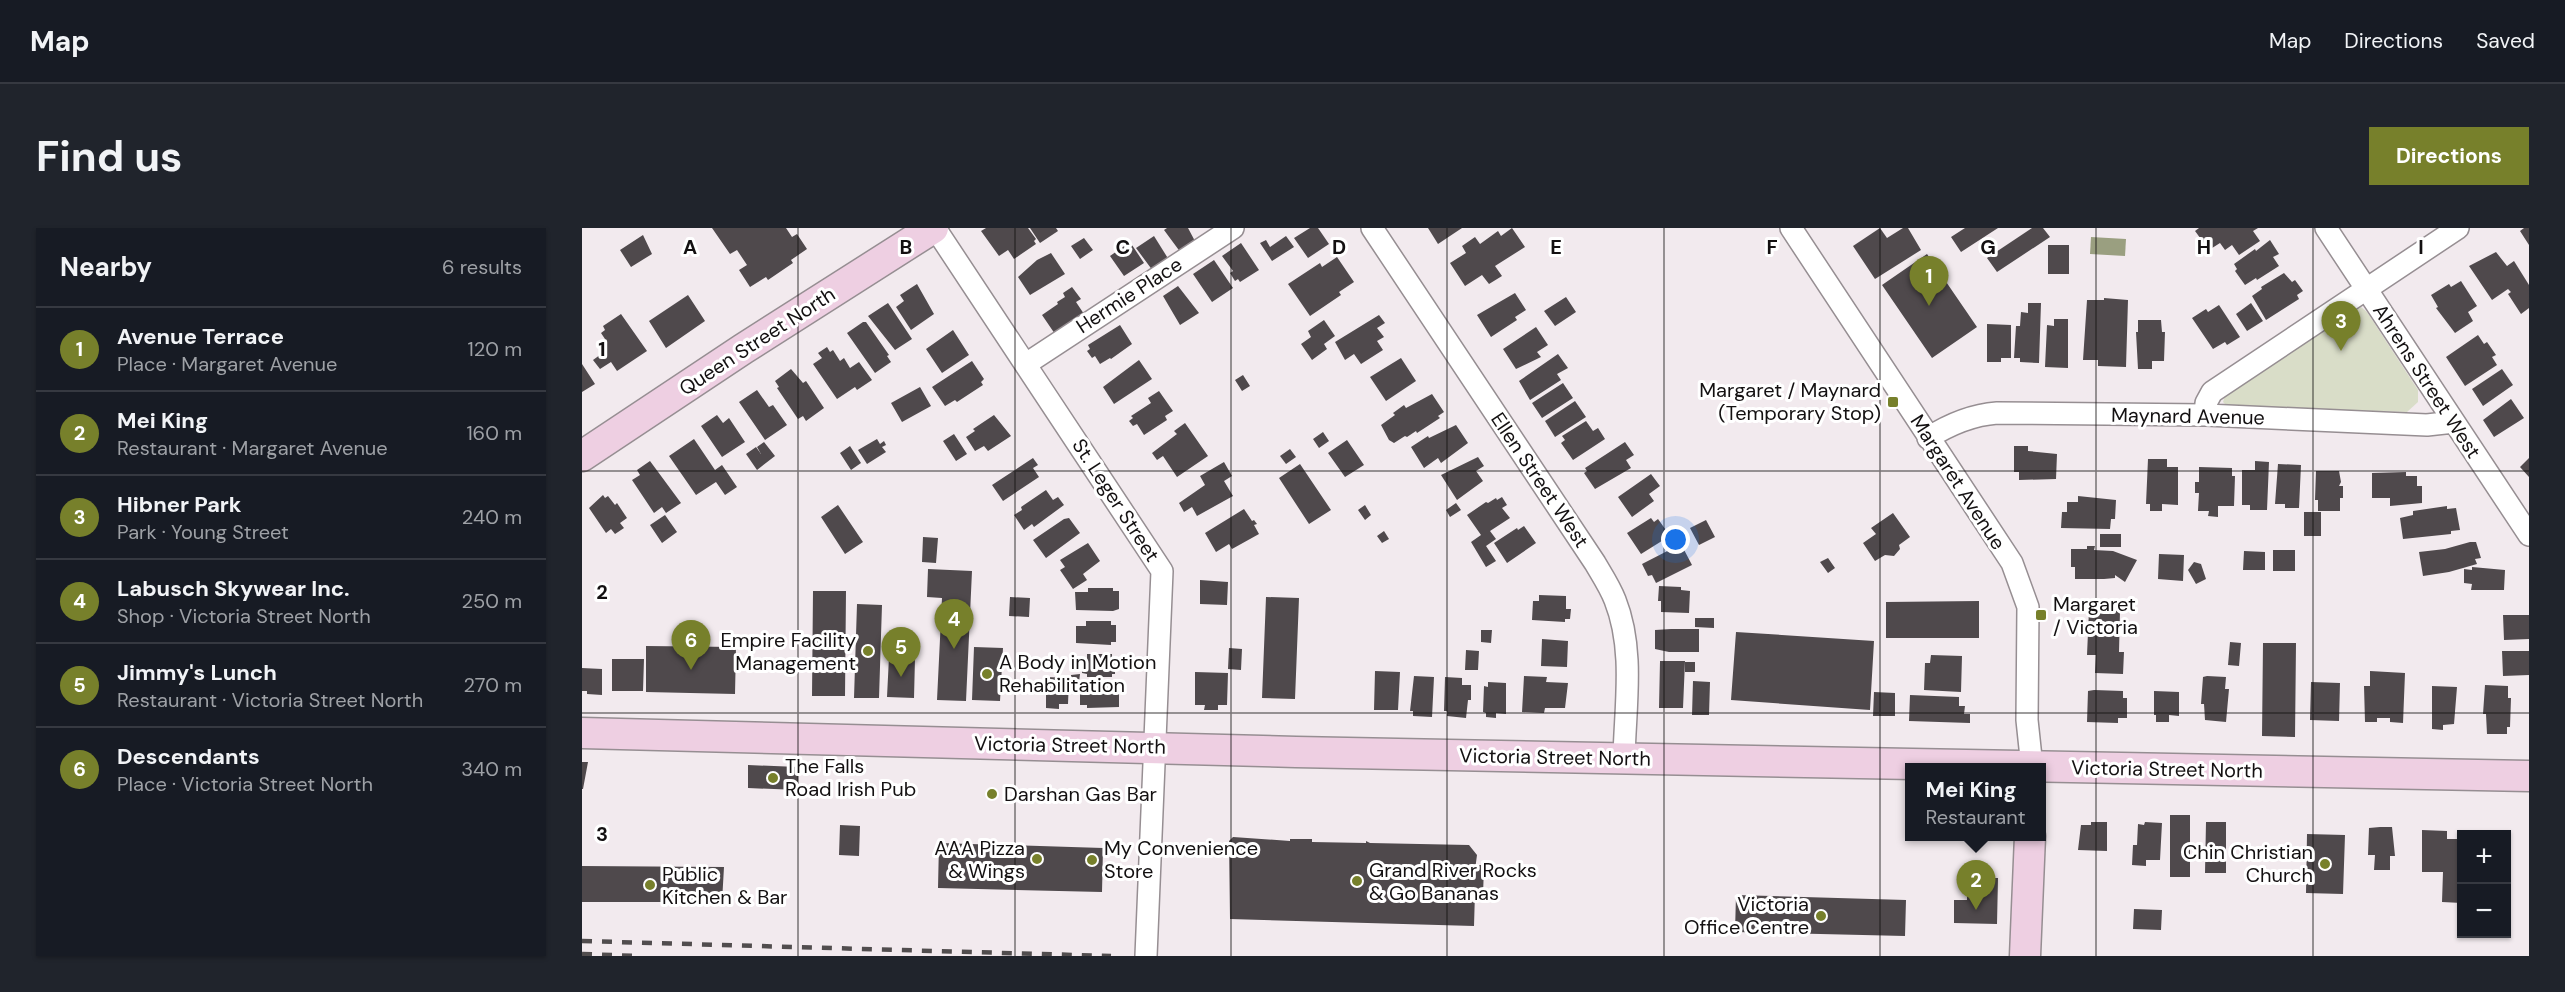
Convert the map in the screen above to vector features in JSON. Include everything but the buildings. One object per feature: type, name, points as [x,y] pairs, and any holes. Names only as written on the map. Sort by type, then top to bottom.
[{"type":"main road","name":"Queen Street North","points":[[582,456],[742,349],[934,228]]},
{"type":"main road","name":"Victoria Street North","points":[[582,733],[1905,764]]},
{"type":"main road","name":"Victoria Street North","points":[[2046,767],[2529,776]]},
{"type":"main road","points":[[2025,956],[2030,841]]},
{"type":"street","name":"St. Leger Street","points":[[934,228],[1162,571],[1146,956]]},
{"type":"street","name":"Hermie Place","points":[[1026,364],[1233,228]]},
{"type":"street","name":"Ellen Street West","points":[[1372,228],[1595,563],[1615,600],[1624,631],[1627,668],[1624,758]]},
{"type":"street","name":"Margaret Avenue","points":[[1791,228],[2012,563],[2028,607],[2027,720],[2032,763]]},
{"type":"street","name":"Ahrens Street West","points":[[2326,228],[2529,535]]},
{"type":"street","points":[[2205,415],[2206,402],[2212,392],[2458,228]]},
{"type":"street","name":"Maynard Avenue","points":[[1928,438],[1960,421],[1978,415],[1997,413],[2205,415],[2427,425],[2454,422]]},
{"type":"shaded area","points":[[2091,237],[2126,239],[2125,256],[2090,254]]},
{"type":"shaded area","points":[[2361,307],[2367,312],[2418,390],[2418,402],[2407,412],[2228,407],[2223,402],[2226,392],[2352,309]]},
{"type":"railway","points":[[582,941],[1111,956]]},
{"type":"railway","points":[[582,954],[639,956]]},
{"type":"place","name":"Avenue Terrace","points":[[1929,306]]},
{"type":"place","name":"Hibner Park","points":[[2341,351]]},
{"type":"place","name":"Margaret / Maynard (Temporary Stop)","points":[[1893,402]]},
{"type":"place","name":"Margaret / Victoria","points":[[2041,615]]},
{"type":"place","name":"Labusch Skywear Inc.","points":[[954,649]]},
{"type":"place","name":"Empire Facility Management","points":[[868,651]]},
{"type":"place","name":"Descendants","points":[[691,670]]},
{"type":"place","name":"A Body in Motion Rehabilitation","points":[[987,674]]},
{"type":"place","name":"Jimmy's Lunch","points":[[901,677]]},
{"type":"place","name":"The Falls Road Irish Pub","points":[[773,778]]},
{"type":"place","name":"Darshan Gas Bar","points":[[992,794]]},
{"type":"place","name":"AAA Pizza & Wings","points":[[1037,859]]},
{"type":"place","name":"My Convenience Store","points":[[1092,860]]},
{"type":"place","name":"Chin Christian Church","points":[[2325,864]]},
{"type":"place","name":"Grand River Rocks & Go Bananas","points":[[1357,881]]},
{"type":"place","name":"Public Kitchen & Bar","points":[[650,885]]},
{"type":"place","name":"Mei King","points":[[1976,910]]},
{"type":"place","name":"Victoria Office Centre","points":[[1821,916]]}]
